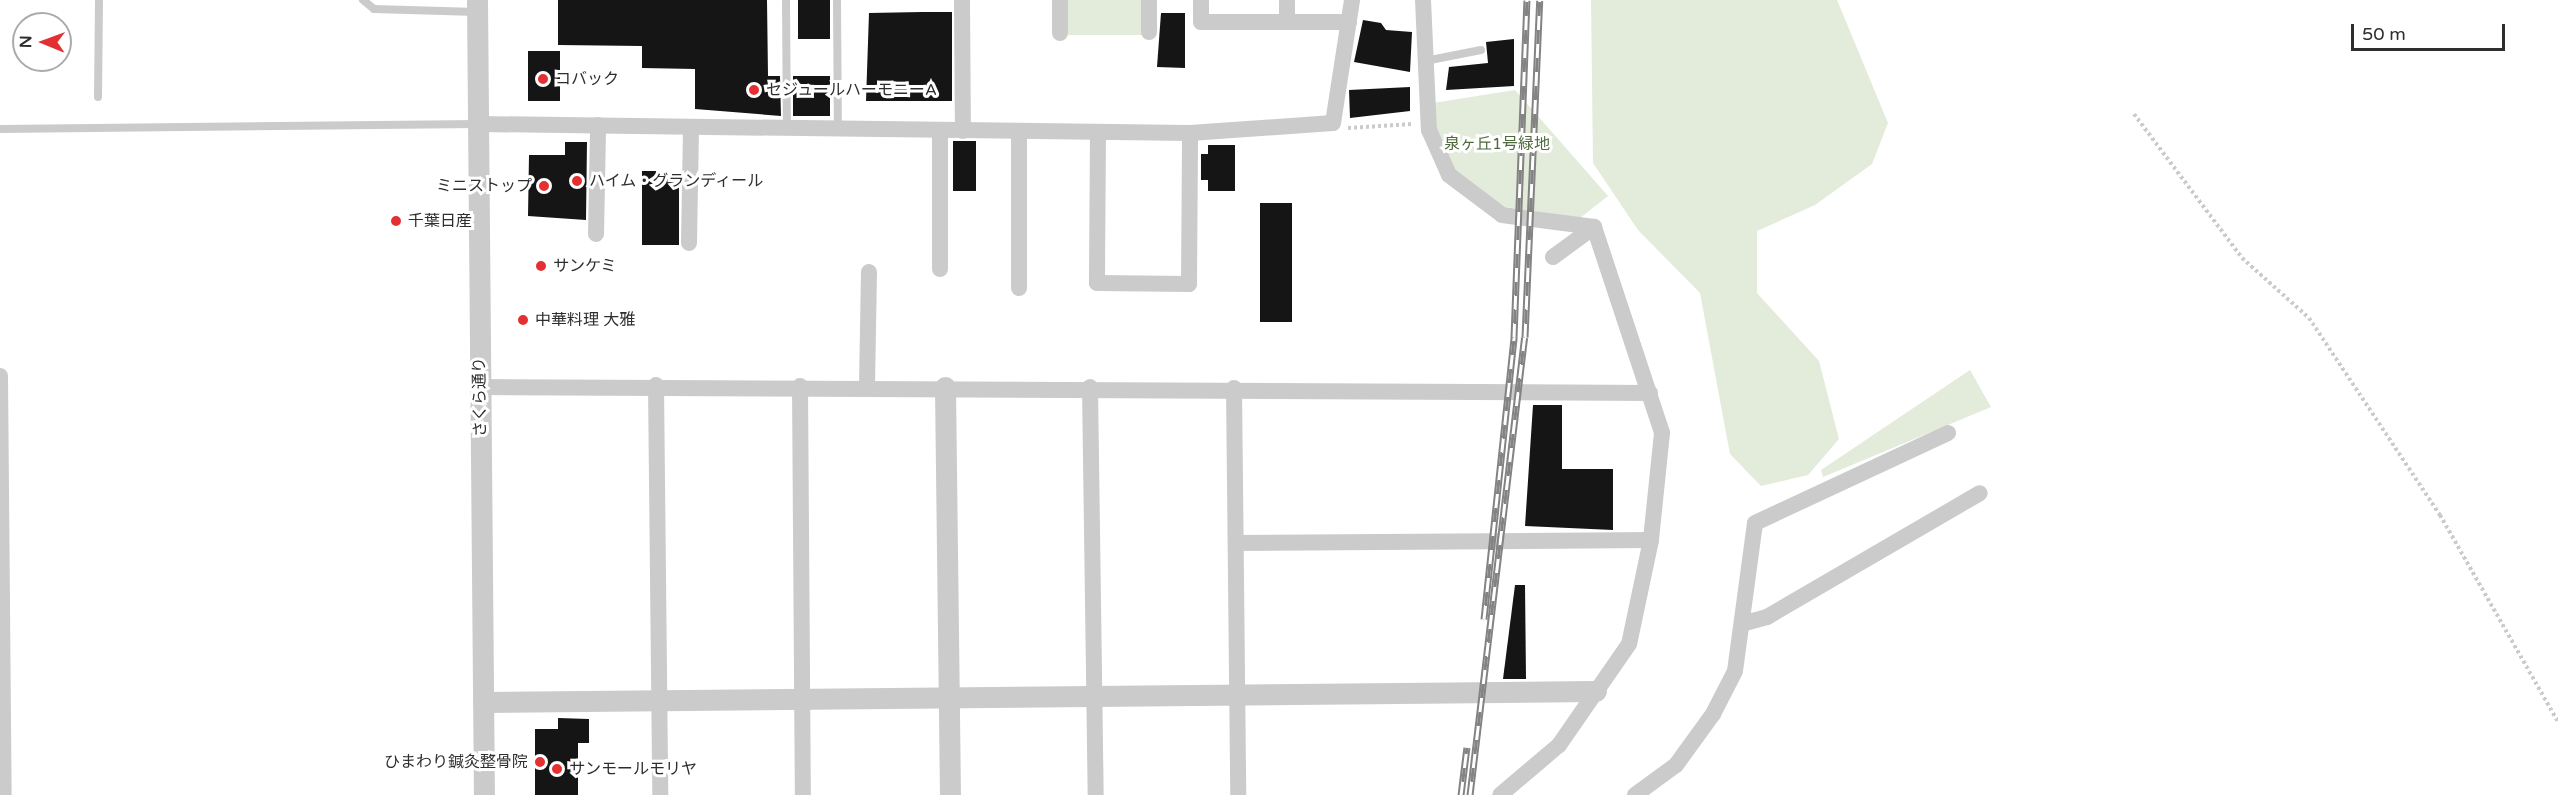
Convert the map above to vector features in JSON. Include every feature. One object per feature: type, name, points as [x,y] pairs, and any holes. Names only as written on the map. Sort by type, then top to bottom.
[{"type":"street","points":[[962,0],[963,131]]},
{"type":"street","points":[[1060,0],[1060,33]]},
{"type":"street","points":[[1149,0],[1149,32]]},
{"type":"street","points":[[1201,0],[1201,22],[1349,22]]},
{"type":"street","points":[[1287,0],[1287,22]]},
{"type":"street","points":[[479,123],[1190,133],[1333,123],[1352,0]]},
{"type":"street","points":[[1423,0],[1428,123],[1449,175],[1502,215],[1594,227]]},
{"type":"street","name":"さくら通り","points":[[477,6],[484,795]]},
{"type":"street","points":[[596,234],[598,125]]},
{"type":"street","points":[[689,243],[691,127]]},
{"type":"street","points":[[940,130],[940,269]]},
{"type":"street","points":[[1019,131],[1019,288]]},
{"type":"street","points":[[1098,132],[1097,283],[1189,284],[1190,133]]},
{"type":"street","points":[[1554,257],[1594,227]]},
{"type":"street","points":[[1500,795],[1559,745],[1629,644],[1651,540],[1662,433],[1594,227]]},
{"type":"street","points":[[867,386],[869,272]]},
{"type":"street","points":[[0,376],[4,795]]},
{"type":"street","points":[[480,387],[656,385],[1090,387],[1650,393]]},
{"type":"street","points":[[656,385],[660,795]]},
{"type":"street","points":[[800,386],[803,795]]},
{"type":"street","points":[[945,387],[950,795]]},
{"type":"street","points":[[1090,387],[1096,795]]},
{"type":"street","points":[[1234,388],[1238,795]]},
{"type":"street","points":[[1635,795],[1676,765],[1713,714],[1735,671],[1745,622],[1755,523],[1948,434]]},
{"type":"street","points":[[1745,622],[1767,617],[1980,493]]},
{"type":"street","points":[[1236,543],[1651,540]]},
{"type":"street","points":[[483,702],[1596,691]]},
{"type":"lane","points":[[98,97],[99,0]]},
{"type":"lane","points":[[363,0],[374,9],[477,6]]},
{"type":"lane","points":[[786,0],[787,128]]},
{"type":"lane","points":[[837,0],[838,129]]},
{"type":"lane","points":[[1425,62],[1481,50]]},
{"type":"lane","points":[[0,129],[479,123]]},
{"type":"path","points":[[2134,114],[2242,258],[2309,318],[2440,515],[2558,722]]},
{"type":"path","points":[[1340,128],[1428,123]]},
{"type":"green space","points":[[1068,0],[1143,0],[1143,35],[1068,35]]},
{"type":"green space","points":[[1591,0],[1837,0],[1888,123],[1872,164],[1815,205],[1757,231],[1757,293],[1819,361],[1839,439],[1808,475],[1761,486],[1730,454],[1700,293],[1638,230],[1593,163]]},
{"type":"green space","name":"泉ヶ丘1号緑地","points":[[1515,90],[1608,196],[1580,218],[1499,206],[1453,172],[1434,130],[1433,103]]},
{"type":"green space","points":[[1970,370],[1991,407],[1823,477],[1821,470]]},
{"type":"building","points":[[558,0],[767,0],[768,76],[780,76],[781,116],[695,109],[695,69],[642,68],[642,46],[558,45]]},
{"type":"building","points":[[798,0],[830,0],[830,39],[798,39]]},
{"type":"building","points":[[952,12],[952,101],[866,101],[869,13]]},
{"type":"building","points":[[1161,13],[1185,13],[1185,68],[1157,67]]},
{"type":"building","points":[[1363,20],[1381,23],[1386,30],[1412,32],[1410,72],[1354,62]]},
{"type":"building","points":[[1514,39],[1514,86],[1446,90],[1449,67],[1488,63],[1486,42]]},
{"type":"building","points":[[528,51],[560,51],[560,101],[528,101]]},
{"type":"building","points":[[793,76],[830,76],[830,116],[793,116]]},
{"type":"building","points":[[1410,87],[1410,111],[1350,118],[1349,90]]},
{"type":"building","points":[[953,141],[976,141],[976,191],[953,191]]},
{"type":"building","points":[[565,142],[587,142],[586,220],[528,216],[529,155],[565,155]]},
{"type":"building","points":[[1208,145],[1235,145],[1235,191],[1208,191],[1208,180],[1201,180],[1201,154],[1208,154]]},
{"type":"building","points":[[642,171],[679,171],[679,245],[642,245]]},
{"type":"building","points":[[1260,203],[1292,203],[1292,322],[1260,322]]},
{"type":"building","points":[[1533,405],[1562,405],[1562,469],[1613,469],[1613,530],[1525,526]]},
{"type":"building","points":[[1515,585],[1525,585],[1526,679],[1503,679]]},
{"type":"building","name":"サンモールモリヤ","points":[[558,718],[589,719],[589,743],[578,743],[578,795],[535,795],[535,729],[558,729]]},
{"type":"railway","points":[[1484,619],[1514,337],[1527,0]]},
{"type":"railway","points":[[1470,795],[1525,337],[1540,0]]},
{"type":"railway","points":[[1461,795],[1467,747]]},
{"type":"place","name":"コバック","points":[[543,79]]},
{"type":"place","name":"セジュールハーモニーA","points":[[754,90]]},
{"type":"place","name":"ハイム・グランディール","points":[[577,181]]},
{"type":"place","name":"ミニストップ","points":[[544,186]]},
{"type":"place","name":"千葉日産","points":[[396,221]]},
{"type":"place","name":"サンケミ","points":[[541,266]]},
{"type":"place","name":"中華料理 大雅","points":[[523,320]]},
{"type":"place","name":"ひまわり鍼灸整骨院","points":[[540,762]]},
{"type":"place","name":"サンモールモリヤ","points":[[557,769]]}]
